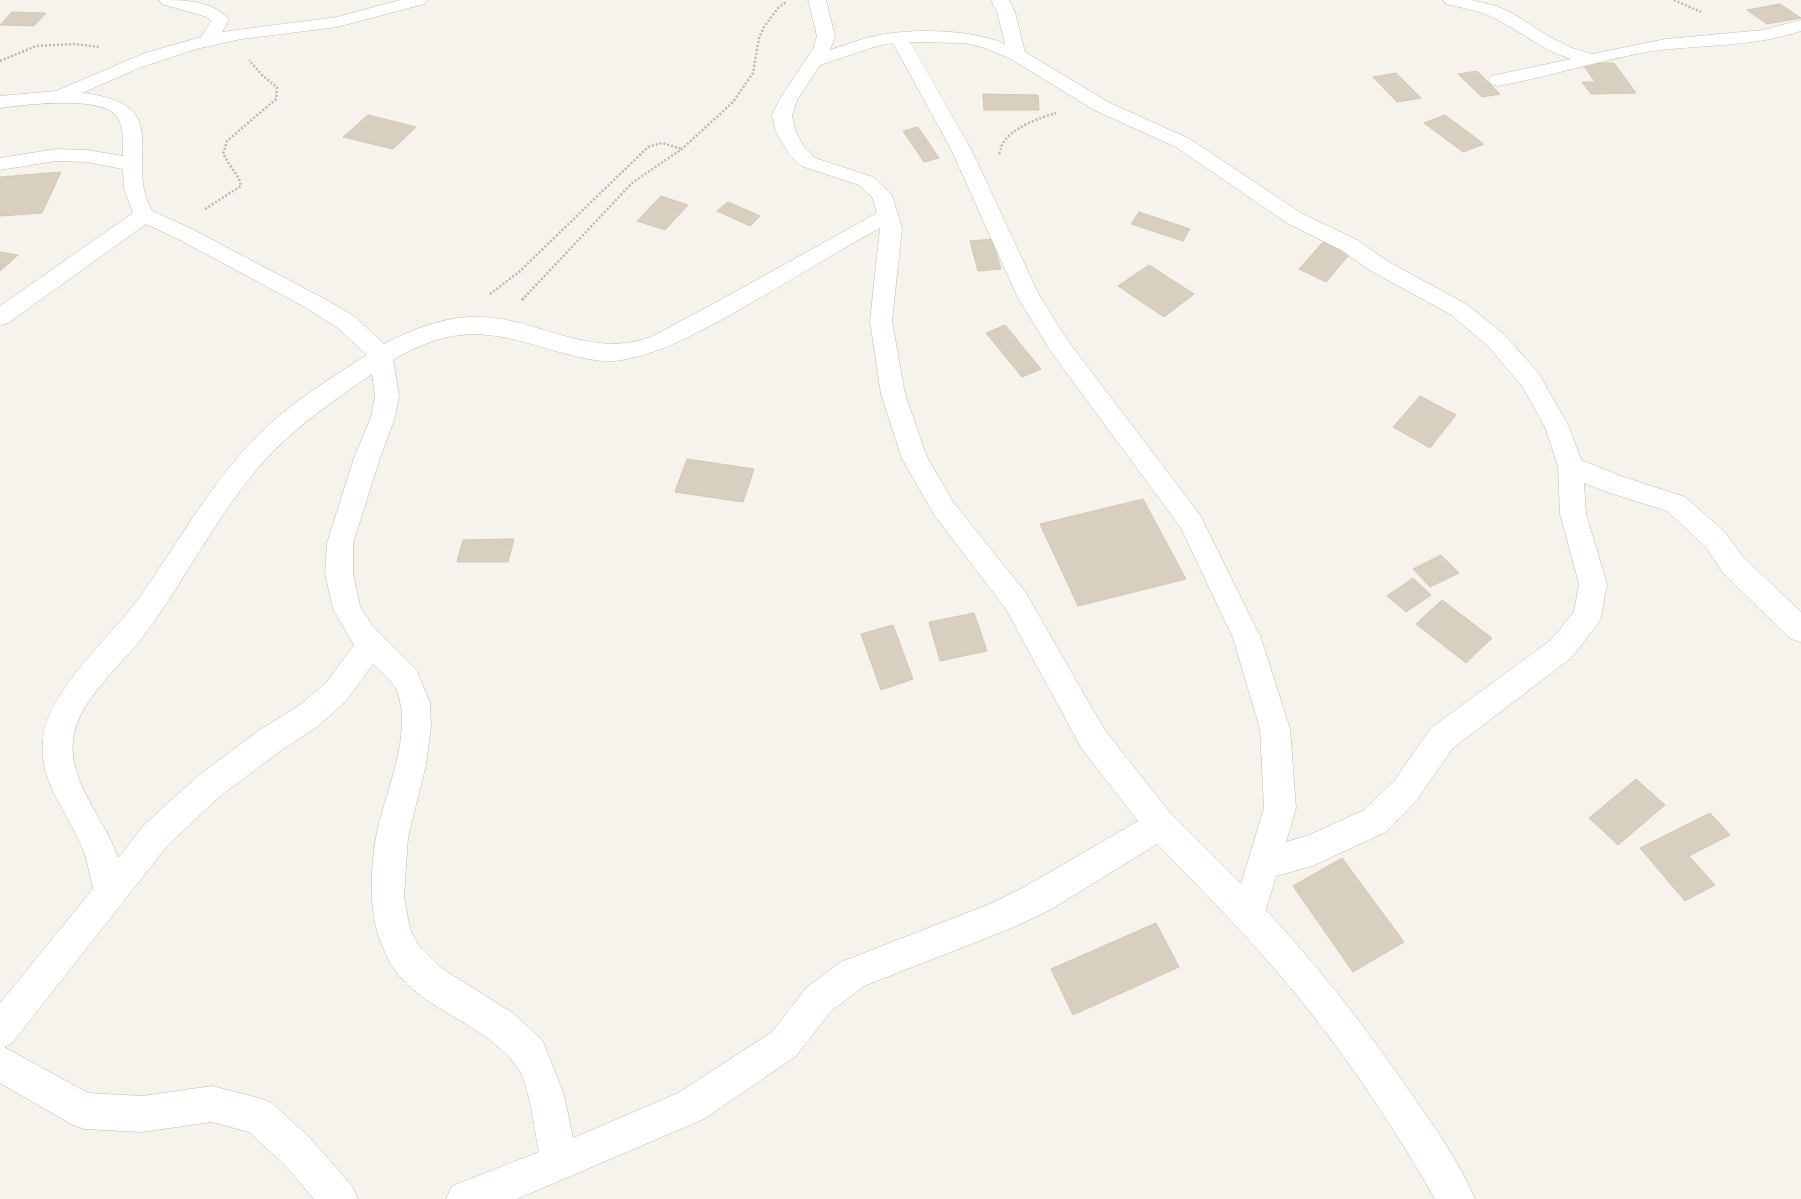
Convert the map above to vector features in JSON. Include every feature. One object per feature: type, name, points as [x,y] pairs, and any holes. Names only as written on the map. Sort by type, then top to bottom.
[{"type":"street","points":[[168,0],[213,13],[220,20],[208,40]]},
{"type":"street","points":[[60,96],[108,74],[160,54],[208,40],[252,31],[337,22],[376,14],[418,0]]},
{"type":"street","points":[[817,0],[826,36],[822,49],[788,100],[782,116],[786,132],[796,150],[808,162],[866,181],[882,195],[891,228],[881,321],[893,394],[915,459],[944,509],[1016,602],[1093,739],[1160,825],[1292,963],[1360,1050],[1421,1139],[1456,1199]]},
{"type":"street","points":[[1000,0],[1006,12],[1017,54]]},
{"type":"street","points":[[1452,0],[1490,10],[1504,16],[1544,41],[1566,52],[1590,59]]},
{"type":"street","points":[[1498,80],[1524,76],[1590,59],[1677,43],[1766,36],[1801,25]]},
{"type":"street","points":[[812,62],[874,40],[898,37],[965,38],[992,44],[1017,54],[1101,106],[1183,143],[1294,218],[1349,245],[1379,266],[1458,309],[1496,340],[1532,380],[1557,427],[1571,466],[1573,514],[1593,584],[1587,617],[1561,649],[1442,738],[1405,791],[1375,821],[1312,850],[1264,864]]},
{"type":"street","points":[[898,37],[962,151],[1028,296],[1060,347],[1191,522],[1247,638],[1275,729],[1280,808],[1248,916]]},
{"type":"street","points":[[0,102],[60,96],[96,100],[117,107],[127,115],[132,134],[134,189],[144,216],[172,228],[311,300],[346,322],[381,356],[387,396],[383,417],[367,458],[340,543],[339,573],[348,609],[362,634],[407,680],[415,702],[416,727],[411,765],[392,837],[388,897],[394,931],[406,957],[429,980],[501,1024],[530,1054],[546,1095],[559,1162]]},
{"type":"street","points":[[0,164],[56,155],[88,156],[132,164]]},
{"type":"street","points":[[0,317],[144,216]]},
{"type":"street","points":[[110,893],[96,842],[70,796],[57,766],[58,736],[70,706],[133,628],[226,490],[269,440],[305,410],[381,356],[424,335],[446,328],[473,324],[498,326],[572,347],[612,354],[642,349],[671,337],[726,308],[887,216]]},
{"type":"street","points":[[1571,466],[1614,484],[1676,504],[1714,538],[1733,565],[1801,630]]},
{"type":"street","points":[[0,1031],[156,836],[209,786],[272,739],[308,717],[336,692],[371,644]]},
{"type":"street","points":[[464,1199],[559,1162],[691,1106],[784,1044],[819,999],[853,974],[1000,916],[1038,898],[1160,825]]},
{"type":"street","points":[[0,1063],[84,1111],[142,1114],[212,1104],[259,1116],[297,1151],[339,1199]]},
{"type":"path","points":[[498,326],[632,183],[682,149],[707,128],[732,102],[753,73],[759,38],[764,27],[778,8],[788,0]]},
{"type":"path","points":[[172,228],[241,186],[240,180],[223,156],[222,150],[227,142],[276,99],[277,87],[262,75],[249,60],[246,50],[252,31]]},
{"type":"path","points":[[0,61],[36,46],[52,44],[75,44],[160,54]]},
{"type":"path","points":[[984,196],[1004,141],[1020,129],[1047,115],[1101,106]]},
{"type":"path","points":[[446,328],[519,272],[648,147],[659,143],[682,149]]},
{"type":"building","points":[[1780,4],[1801,18],[1767,24],[1747,10]]},
{"type":"building","points":[[12,12],[46,13],[34,26],[0,25]]},
{"type":"building","points":[[1582,63],[1614,63],[1636,93],[1591,94],[1582,82],[1595,82]]},
{"type":"building","points":[[1477,71],[1500,94],[1482,97],[1458,74]]},
{"type":"building","points":[[1396,73],[1421,98],[1397,102],[1373,77]]},
{"type":"building","points":[[983,94],[1038,95],[1039,110],[984,110]]},
{"type":"building","points":[[368,115],[416,127],[393,149],[343,137]]},
{"type":"building","points":[[1445,115],[1484,144],[1463,152],[1424,123]]},
{"type":"building","points":[[918,127],[939,158],[924,162],[903,131]]},
{"type":"building","points":[[61,172],[42,213],[0,216],[0,177]]},
{"type":"building","points":[[661,196],[688,205],[665,230],[637,221]]},
{"type":"building","points":[[728,202],[760,216],[750,226],[717,211]]},
{"type":"building","points":[[1139,212],[1190,229],[1183,241],[1131,224]]},
{"type":"building","points":[[992,239],[1001,269],[978,271],[970,241]]},
{"type":"building","points":[[1323,242],[1350,254],[1326,282],[1299,269]]},
{"type":"building","points":[[0,252],[18,255],[0,271]]},
{"type":"building","points":[[1149,265],[1194,294],[1164,317],[1118,286]]},
{"type":"building","points":[[1005,325],[1041,369],[1022,377],[986,333]]},
{"type":"building","points":[[1420,396],[1456,415],[1430,448],[1393,427]]},
{"type":"building","points":[[687,459],[754,469],[743,502],[675,492]]},
{"type":"building","points":[[1143,499],[1186,579],[1078,606],[1040,524]]},
{"type":"building","points":[[514,539],[508,562],[457,562],[463,540]]},
{"type":"building","points":[[1441,555],[1459,573],[1430,587],[1413,569]]},
{"type":"building","points":[[1413,578],[1431,595],[1406,612],[1387,596]]},
{"type":"building","points":[[1442,600],[1492,638],[1466,663],[1416,624]]},
{"type":"building","points":[[974,613],[987,651],[940,661],[929,622]]},
{"type":"building","points":[[893,625],[913,679],[881,690],[861,634]]},
{"type":"building","points":[[1636,779],[1665,805],[1618,845],[1589,818]]},
{"type":"building","points":[[1710,813],[1730,835],[1689,856],[1715,885],[1685,901],[1640,848]]},
{"type":"building","points":[[1342,858],[1404,942],[1353,972],[1293,886]]},
{"type":"building","points":[[1156,923],[1179,967],[1073,1015],[1051,969]]}]
